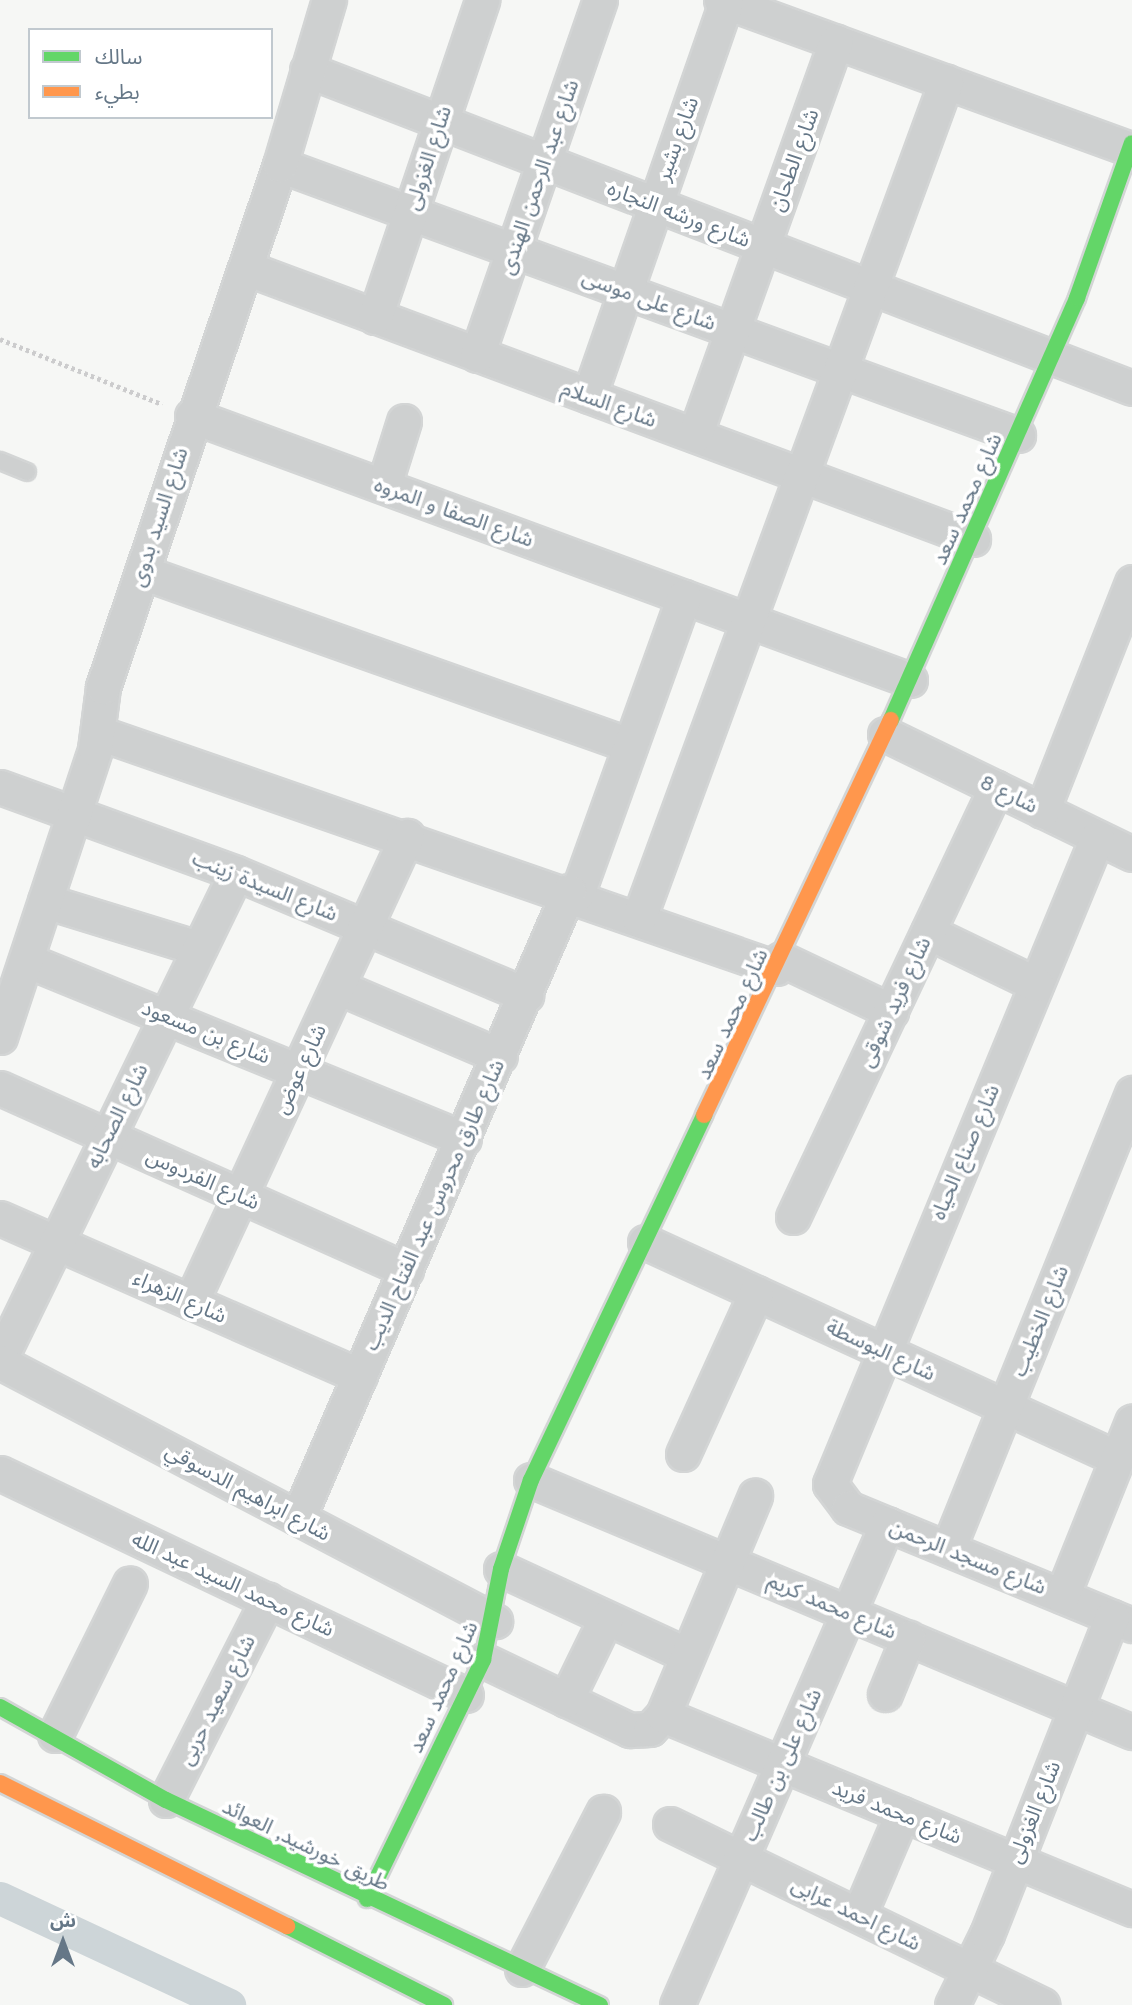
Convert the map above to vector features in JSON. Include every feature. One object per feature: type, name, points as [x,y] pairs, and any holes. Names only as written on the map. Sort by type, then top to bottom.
[{"type":"street","name":"شارع السيد بدوى","points":[[0,1037],[99,733],[103,687],[192,416],[280,165],[329,0]]},
{"type":"street","name":"شارع الغزولى","points":[[375,317],[482,0]]},
{"type":"street","name":"شارع عبد الرحمن الهندى","points":[[477,355],[600,0]]},
{"type":"street","points":[[724,1],[1131,146]]},
{"type":"street","name":"شارع بشير","points":[[589,396],[724,1]]},
{"type":"street","name":"شارع الطحان","points":[[695,435],[836,42]]},
{"type":"street","name":"شارع ورشه النجاره","points":[[307,70],[1132,388]]},
{"type":"street","points":[[639,918],[750,622],[946,82]]},
{"type":"street","name":"شارع محمد سعد","points":[[367,1899],[482,1660],[495,1621],[501,1569],[531,1480],[779,963],[910,680],[1051,357],[1131,146]]},
{"type":"street","name":"شارع على موسى","points":[[280,165],[1018,435]]},
{"type":"street","name":"شارع السلام","points":[[246,268],[973,539]]},
{"type":"street","name":"شارع الصفا و المروه","points":[[192,416],[910,680]]},
{"type":"street","points":[[384,485],[404,421]]},
{"type":"street","points":[[142,572],[630,745]]},
{"type":"street","points":[[1042,811],[1132,582]]},
{"type":"street","name":"شارع طارق محروس عبد الفتاح الديب","points":[[298,1518],[573,893],[684,597]]},
{"type":"street","points":[[99,733],[407,836],[639,918],[779,963],[891,1011]]},
{"type":"street","name":"شارع 8","points":[[885,734],[1132,854]]},
{"type":"street","name":"شارع السيدة زينب","points":[[0,787],[236,873],[526,995]]},
{"type":"street","name":"شارع فريد شوقى","points":[[793,1217],[996,788]]},
{"type":"street","name":"شارع عوض","points":[[191,1302],[407,836]]},
{"type":"street","name":"شارع صناع الحياه","points":[[834,1467],[1097,838]]},
{"type":"street","name":"شارع الصحابه","points":[[2,1351],[236,873]]},
{"type":"street","points":[[45,901],[198,948]]},
{"type":"street","points":[[928,932],[1035,984]]},
{"type":"street","name":"شارع بن مسعود","points":[[26,960],[166,1014],[464,1139]]},
{"type":"street","points":[[338,987],[499,1056]]},
{"type":"street","name":"شارع الفردوس","points":[[0,1088],[406,1270]]},
{"type":"street","name":"شارع الخطيب","points":[[948,1549],[1132,1093]]},
{"type":"street","name":"شارع الزهراء","points":[[0,1218],[360,1376]]},
{"type":"street","name":"شارع البوسطة","points":[[645,1242],[1117,1458]]},
{"type":"street","points":[[683,1454],[756,1293]]},
{"type":"street","name":"شارع ابراهيم الدسوقي","points":[[2,1351],[298,1518],[495,1621]]},
{"type":"street","points":[[1062,1596],[1132,1422]]},
{"type":"street","name":"شارع مسجد الرحمن","points":[[834,1467],[830,1483],[841,1501],[887,1524],[1122,1621]]},
{"type":"street","name":"شارع محمد السيد عبد الله","points":[[0,1473],[466,1695]]},
{"type":"street","name":"شارع محمد كريم","points":[[531,1480],[1132,1732]]},
{"type":"street","points":[[482,1660],[641,1732],[663,1715],[755,1496]]},
{"type":"street","name":"شارع على بن طالب","points":[[677,2005],[887,1524]]},
{"type":"street","points":[[501,1569],[687,1655]]},
{"type":"street","points":[[55,1735],[130,1583]]},
{"type":"street","name":"شارع سعيد حربى","points":[[166,1800],[268,1600]]},
{"type":"street","points":[[566,1700],[606,1618]]},
{"type":"street","name":"شارع الغزولى","points":[[952,2005],[971,1970],[1076,1709],[1122,1621]]},
{"type":"street","points":[[885,1694],[908,1639]]},
{"type":"street","name":"طريق خورشيد, العوائد","points":[[0,1707],[55,1735],[166,1800],[367,1899],[600,2005]]},
{"type":"street","name":"شارع محمد فريد","points":[[663,1715],[1132,1909]]},
{"type":"street","points":[[0,1783],[444,2005]]},
{"type":"street","points":[[523,1969],[603,1812]]},
{"type":"street","points":[[859,1915],[902,1814]]},
{"type":"street","name":"شارع احمد عرابى","points":[[670,1824],[1042,2005]]},
{"type":"lane","points":[[0,461],[27,472]]},
{"type":"path","points":[[0,338],[192,416]]},
{"type":"waterway","points":[[0,1898],[229,2005]]},
{"type":"traffic: fast","points":[[891,720],[1077,298],[1132,143]]},
{"type":"traffic: fast","points":[[367,1899],[483,1660],[501,1569],[531,1480],[704,1115]]},
{"type":"traffic: fast","points":[[0,1707],[166,1800],[600,2005]]},
{"type":"traffic: fast","points":[[287,1926],[444,2005]]},
{"type":"traffic: slow","points":[[704,1115],[891,720]]},
{"type":"traffic: slow","points":[[0,1783],[287,1926]]}]
